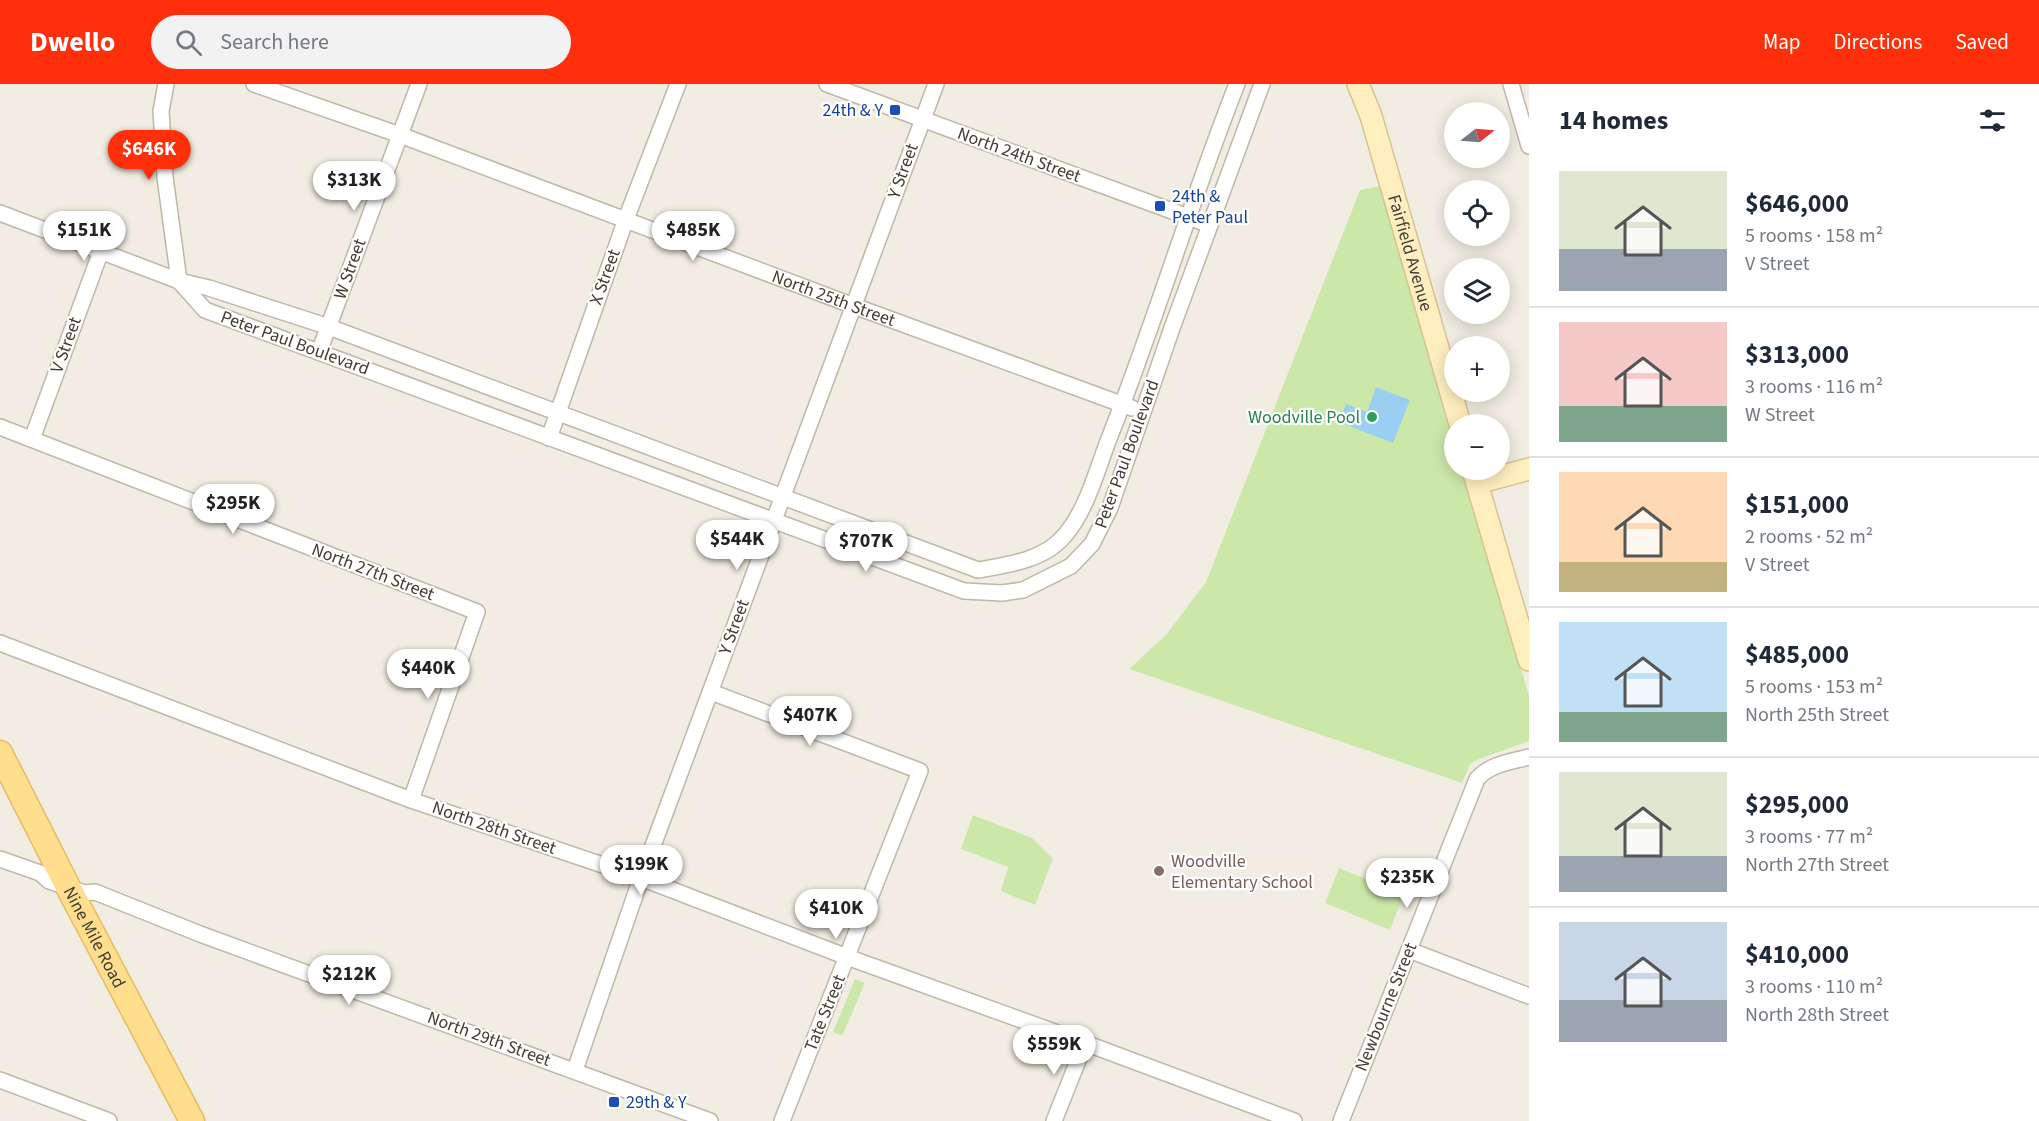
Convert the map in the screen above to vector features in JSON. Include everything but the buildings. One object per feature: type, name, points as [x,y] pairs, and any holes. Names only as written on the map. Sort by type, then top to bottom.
[{"type":"main road","name":"Fairfield Avenue","points":[[1358,84],[1371,116],[1457,414]]},
{"type":"main road","name":"Fairfield Avenue","points":[[1367,84],[1371,116]]},
{"type":"main road","points":[[1510,471],[1529,469]]},
{"type":"main road","points":[[1476,480],[1529,660]]},
{"type":"main road","name":"Nine Mile Road","points":[[0,753],[192,1121]]},
{"type":"street","points":[[0,213],[179,281],[165,177],[162,111],[166,84]]},
{"type":"street","name":"North 25th Street","points":[[254,84],[400,135],[1143,412]]},
{"type":"street","name":"W Street","points":[[319,352],[419,84]]},
{"type":"street","name":"X Street","points":[[549,438],[626,219],[678,84]]},
{"type":"street","name":"North 24th Street","points":[[827,84],[1210,225]]},
{"type":"street","name":"Y Street","points":[[575,1070],[641,878],[711,692],[772,520],[936,84]]},
{"type":"street","name":"Peter Paul Boulevard","points":[[179,281],[209,288],[329,327],[978,570],[1013,564],[1046,551],[1065,536],[1080,512],[1123,404],[1237,84]]},
{"type":"street","name":"Peter Paul Boulevard","points":[[179,281],[205,310],[964,591],[1002,593],[1023,590],[1071,566],[1092,544],[1110,508],[1262,84]]},
{"type":"street","points":[[1511,84],[1529,146]]},
{"type":"street","name":"V Street","points":[[32,439],[101,250]]},
{"type":"street","name":"North 27th Street","points":[[0,428],[477,612],[411,800]]},
{"type":"street","name":"North 28th Street","points":[[0,643],[411,800],[641,878],[848,957],[1294,1121]]},
{"type":"street","name":"Tate Street","points":[[711,692],[920,771],[782,1121]]},
{"type":"street","name":"Newbourne Street","points":[[1341,1121],[1477,779],[1484,771],[1495,766],[1529,757]]},
{"type":"street","name":"North 29th Street","points":[[0,859],[40,873],[49,880],[86,892],[95,892],[200,934],[710,1121]]},
{"type":"street","points":[[1409,950],[1529,996]]},
{"type":"street","points":[[1054,1121],[1085,1043]]},
{"type":"street","points":[[0,1080],[109,1121]]},
{"type":"green space","points":[[1381,186],[1447,414],[1444,414],[1444,480],[1466,480],[1529,696],[1529,741],[1474,761],[1470,764],[1462,783],[1129,669],[1166,635],[1206,582],[1360,190]]},
{"type":"green space","points":[[973,815],[1032,838],[1053,859],[1035,905],[1001,891],[1008,867],[961,849]]},
{"type":"green space","points":[[1339,868],[1404,894],[1390,930],[1325,903]]},
{"type":"green space","points":[[855,979],[865,983],[842,1036],[833,1032]]},
{"type":"water","name":"Woodville Pool","points":[[1376,387],[1410,400],[1393,443],[1339,422],[1346,404],[1367,412]]},
{"type":"place","name":"24th & Y","points":[[895,110]]},
{"type":"place","name":"24th & Peter Paul","points":[[1160,206]]},
{"type":"place","name":"Woodville Pool","points":[[1372,417]]},
{"type":"place","name":"Woodville Elementary School","points":[[1159,871]]},
{"type":"place","name":"29th & Y","points":[[614,1102]]}]
